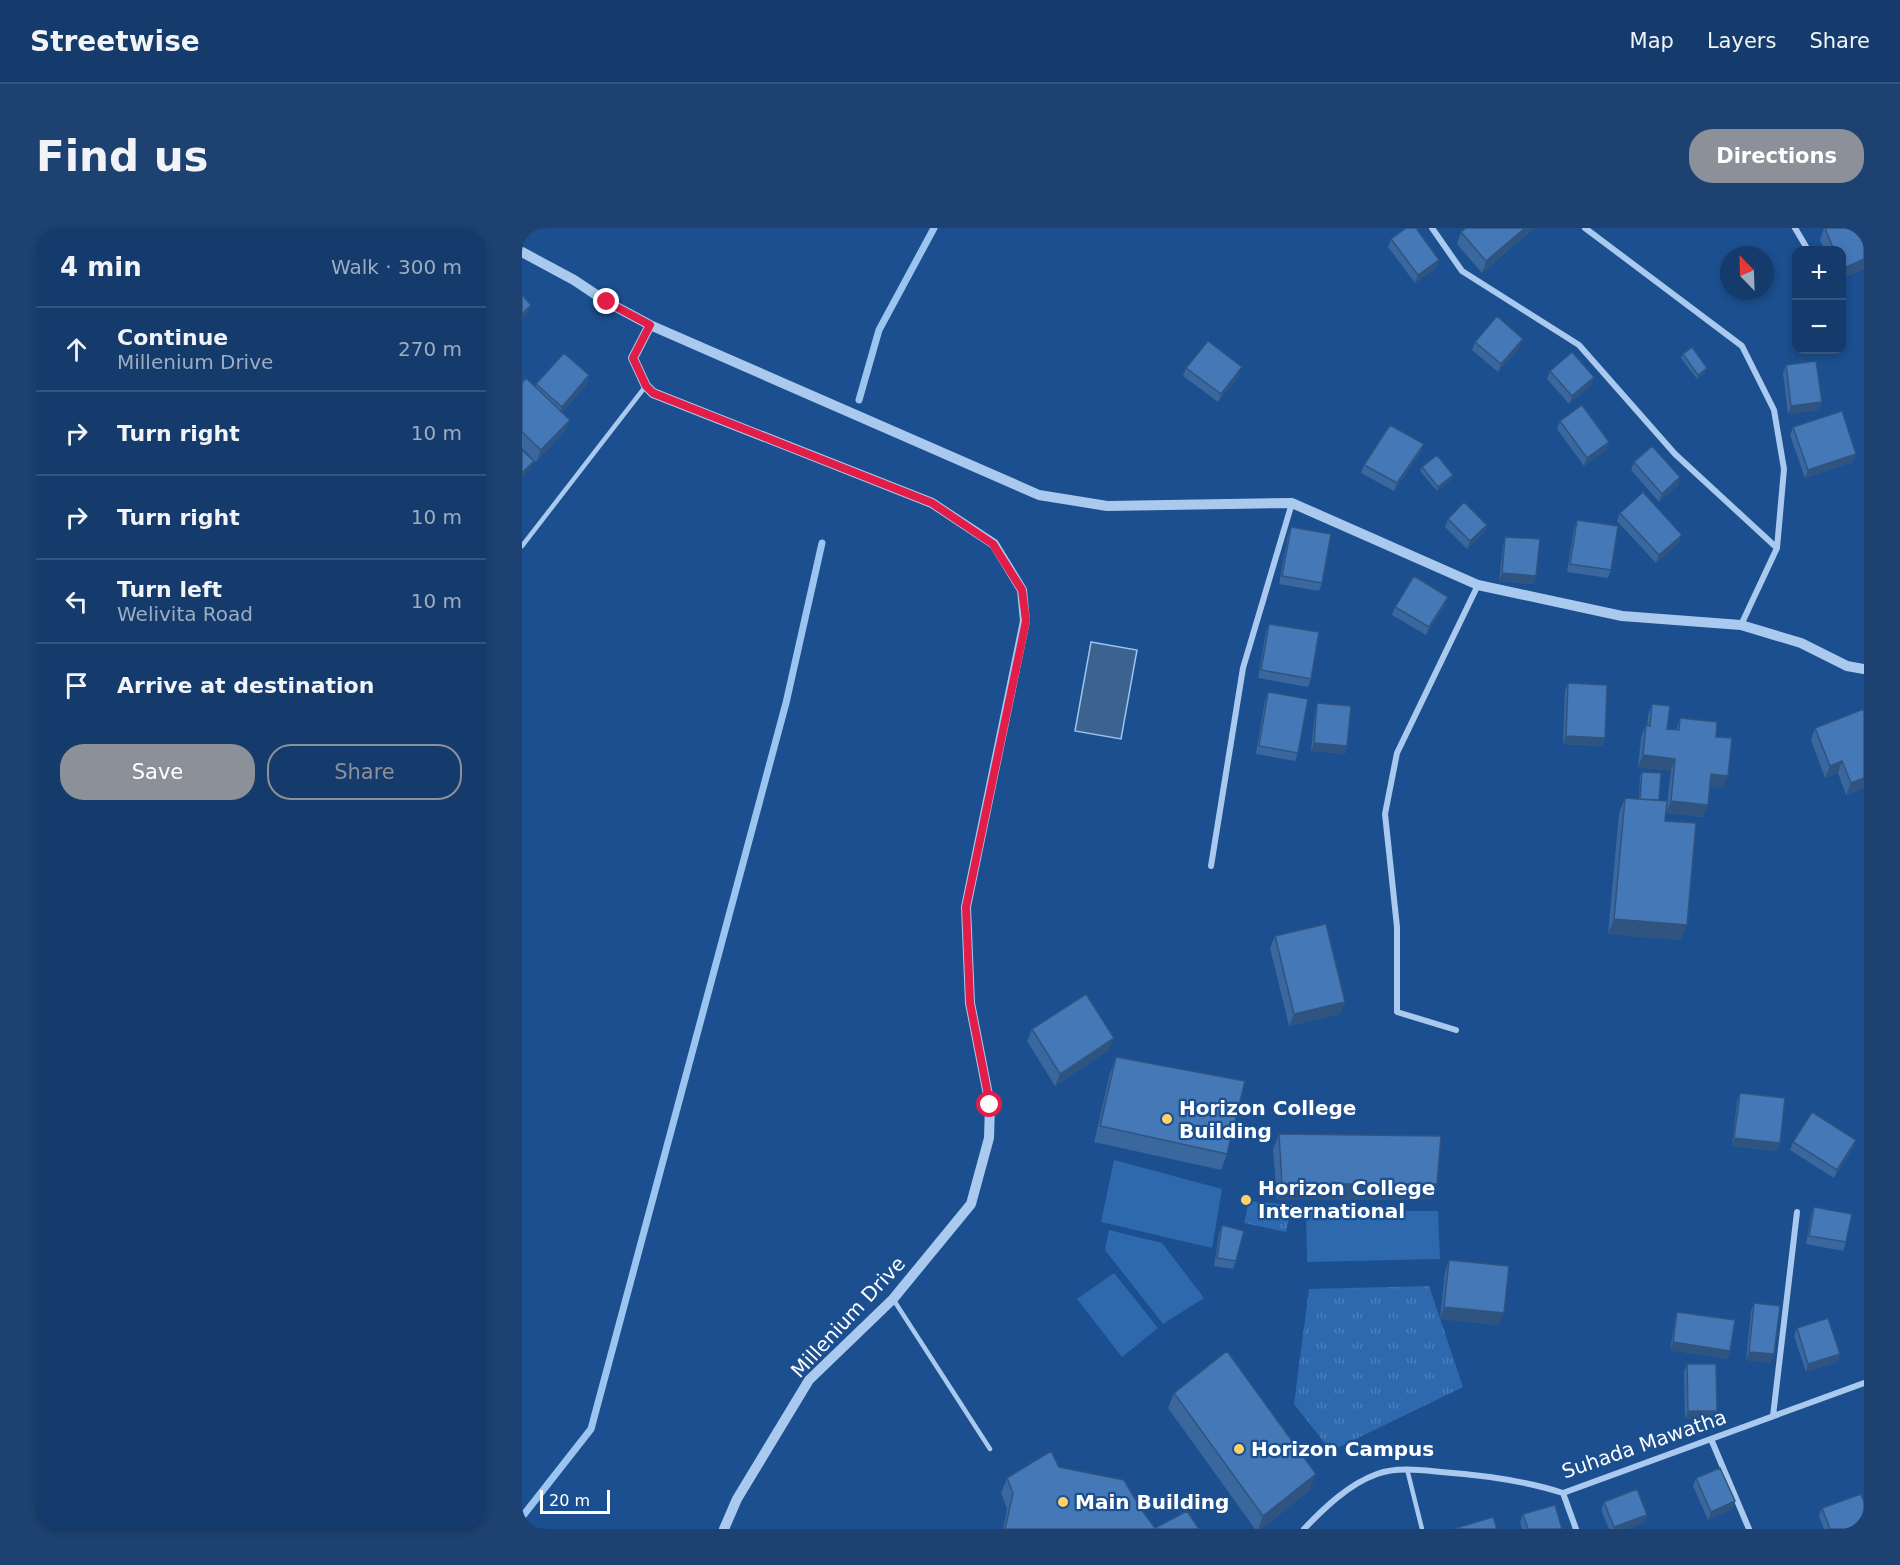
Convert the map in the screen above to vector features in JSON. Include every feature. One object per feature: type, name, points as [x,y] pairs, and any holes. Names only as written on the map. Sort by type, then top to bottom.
[{"type":"street","points":[[1432,228],[1462,271],[1579,345],[1675,454],[1777,548]]},
{"type":"street","points":[[1585,228],[1742,346],[1774,410],[1784,470],[1777,548],[1741,625]]},
{"type":"street","points":[[1795,228],[1806,246]]},
{"type":"street","points":[[522,252],[650,325],[1039,495],[1107,506],[1292,503],[1478,585],[1622,616],[1741,625],[1802,643],[1847,666],[1864,669]]},
{"type":"street","points":[[646,386],[633,358],[650,325]]},
{"type":"street","name":"Millenium Drive","points":[[646,386],[653,393],[932,503],[993,544],[1022,590],[1026,621],[966,907],[970,1003],[990,1105],[989,1138],[970,1204],[894,1299],[809,1380],[736,1499],[724,1529]]},
{"type":"street","points":[[1211,866],[1243,668],[1292,503]]},
{"type":"street","points":[[1456,1030],[1397,1012],[1397,927],[1385,814],[1396,753],[1478,585]]},
{"type":"street","points":[[1773,1416],[1797,1212]]},
{"type":"street","name":"Suhada Mawatha","points":[[1304,1529],[1319,1513],[1350,1488],[1377,1474],[1407,1469],[1476,1475],[1536,1484],[1563,1493],[1864,1383]]},
{"type":"street","points":[[1711,1439],[1749,1529]]},
{"type":"street","points":[[1563,1493],[1576,1529]]},
{"type":"lane","points":[[522,546],[646,386]]},
{"type":"lane","points":[[894,1299],[990,1449]]},
{"type":"lane","points":[[1407,1469],[1422,1529]]},
{"type":"green space","points":[[1114,1160],[1222,1189],[1212,1248],[1101,1222]]},
{"type":"green space","points":[[1249,1201],[1292,1205],[1286,1232],[1244,1223]]},
{"type":"green space","points":[[1306,1211],[1438,1211],[1440,1259],[1307,1262]]},
{"type":"green space","points":[[1109,1230],[1162,1243],[1204,1298],[1163,1324],[1105,1250]]},
{"type":"green space","points":[[1114,1273],[1158,1328],[1122,1357],[1077,1299]]},
{"type":"green space","points":[[1429,1286],[1463,1387],[1331,1451],[1294,1404],[1309,1289]]},
{"type":"shaded area","points":[[1091,642],[1137,650],[1121,739],[1075,731]]},
{"type":"building","points":[[1406,228],[1416,228],[1439,260],[1418,275],[1391,239]]},
{"type":"building","points":[[1466,228],[1525,228],[1486,261],[1461,232]]},
{"type":"building","points":[[1825,228],[1864,228],[1864,259],[1846,267],[1846,246],[1832,246]]},
{"type":"building","points":[[522,295],[531,305],[522,314]]},
{"type":"building","points":[[1497,316],[1523,339],[1501,364],[1475,342]]},
{"type":"building","points":[[1208,341],[1242,367],[1221,394],[1186,368]]},
{"type":"building","points":[[1692,347],[1707,368],[1698,375],[1683,354]]},
{"type":"building","points":[[1572,352],[1594,377],[1572,396],[1550,371]]},
{"type":"building","points":[[564,353],[589,375],[562,407],[536,384]]},
{"type":"building","points":[[1816,361],[1822,402],[1791,406],[1786,365]]},
{"type":"building","points":[[526,378],[570,420],[541,450],[522,432],[522,383]]},
{"type":"building","points":[[1582,405],[1609,442],[1587,458],[1560,421]]},
{"type":"building","points":[[1842,411],[1856,454],[1808,470],[1793,427]]},
{"type":"building","points":[[1390,425],[1424,444],[1397,483],[1364,465]]},
{"type":"building","points":[[1652,446],[1680,477],[1662,494],[1634,462]]},
{"type":"building","points":[[522,450],[534,461],[522,473]]},
{"type":"building","points":[[1437,455],[1453,475],[1438,487],[1422,467]]},
{"type":"building","points":[[1643,492],[1682,535],[1659,555],[1620,513]]},
{"type":"building","points":[[1464,502],[1487,525],[1470,541],[1448,519]]},
{"type":"building","points":[[1577,520],[1618,526],[1611,570],[1570,564]]},
{"type":"building","points":[[1291,527],[1331,534],[1322,583],[1282,576]]},
{"type":"building","points":[[1505,537],[1540,539],[1536,576],[1502,573]]},
{"type":"building","points":[[1414,576],[1448,597],[1429,627],[1395,607]]},
{"type":"building","points":[[1269,624],[1319,632],[1311,679],[1261,670]]},
{"type":"building","points":[[1568,683],[1607,685],[1605,738],[1566,736]]},
{"type":"building","points":[[1268,692],[1308,699],[1298,753],[1259,746]]},
{"type":"building","points":[[1317,703],[1351,706],[1347,746],[1314,743]]},
{"type":"building","points":[[1652,704],[1670,706],[1667,729],[1679,730],[1680,718],[1717,722],[1716,737],[1732,738],[1728,776],[1711,774],[1708,805],[1671,801],[1675,759],[1643,755],[1646,725],[1650,726]]},
{"type":"building","points":[[1864,709],[1864,778],[1851,783],[1842,761],[1830,766],[1815,728]]},
{"type":"building","points":[[1642,772],[1661,773],[1659,800],[1640,799]]},
{"type":"building","points":[[1625,798],[1667,801],[1665,821],[1696,823],[1687,925],[1614,919]]},
{"type":"building","points":[[1326,924],[1345,1002],[1294,1014],[1275,936]]},
{"type":"building","points":[[1086,994],[1114,1038],[1060,1074],[1032,1029]]},
{"type":"building","name":"Horizon College Building","points":[[1116,1057],[1245,1081],[1227,1154],[1100,1126]]},
{"type":"building","points":[[1740,1093],[1785,1098],[1780,1143],[1734,1138]]},
{"type":"building","points":[[1812,1112],[1856,1140],[1837,1170],[1793,1142]]},
{"type":"building","points":[[1279,1134],[1441,1136],[1437,1184],[1282,1184]]},
{"type":"building","points":[[1814,1207],[1852,1214],[1846,1242],[1809,1236]]},
{"type":"building","points":[[1222,1225],[1244,1231],[1236,1261],[1217,1258]]},
{"type":"building","points":[[1449,1260],[1509,1266],[1504,1313],[1444,1307]]},
{"type":"building","points":[[1754,1303],[1780,1306],[1774,1354],[1749,1352]]},
{"type":"building","points":[[1677,1312],[1735,1320],[1730,1351],[1673,1342]]},
{"type":"building","points":[[1828,1318],[1840,1354],[1808,1364],[1797,1328]]},
{"type":"building","name":"Horizon Campus","points":[[1227,1351],[1316,1474],[1263,1516],[1174,1393]]},
{"type":"building","points":[[1687,1364],[1716,1364],[1717,1411],[1688,1411]]},
{"type":"building","name":"Main Building","points":[[1051,1451],[1059,1467],[1124,1480],[1155,1528],[1187,1511],[1199,1529],[1005,1529],[1013,1493],[1007,1478]]},
{"type":"building","points":[[1720,1468],[1735,1501],[1711,1512],[1696,1478]]},
{"type":"building","points":[[1637,1489],[1647,1515],[1614,1527],[1604,1502]]},
{"type":"building","points":[[1861,1494],[1864,1502],[1864,1529],[1830,1529],[1822,1508]]},
{"type":"building","points":[[1555,1505],[1562,1529],[1528,1529],[1523,1514]]},
{"type":"building","points":[[1493,1517],[1497,1529],[1453,1529]]},
{"type":"waterway","points":[[859,400],[879,330],[934,228]]},
{"type":"waterway","points":[[522,1517],[591,1429],[786,703],[822,543]]},
{"type":"place","name":"Horizon College Building","points":[[1167,1119]]},
{"type":"place","name":"Horizon College International","points":[[1246,1200]]},
{"type":"place","name":"Horizon Campus","points":[[1239,1449]]},
{"type":"place","name":"Main Building","points":[[1063,1502]]},
{"type":"route","points":[[607,302],[650,325],[633,358],[646,386],[653,393],[932,503],[993,544],[1022,590],[1026,621],[966,907],[970,1003],[990,1105]]}]
